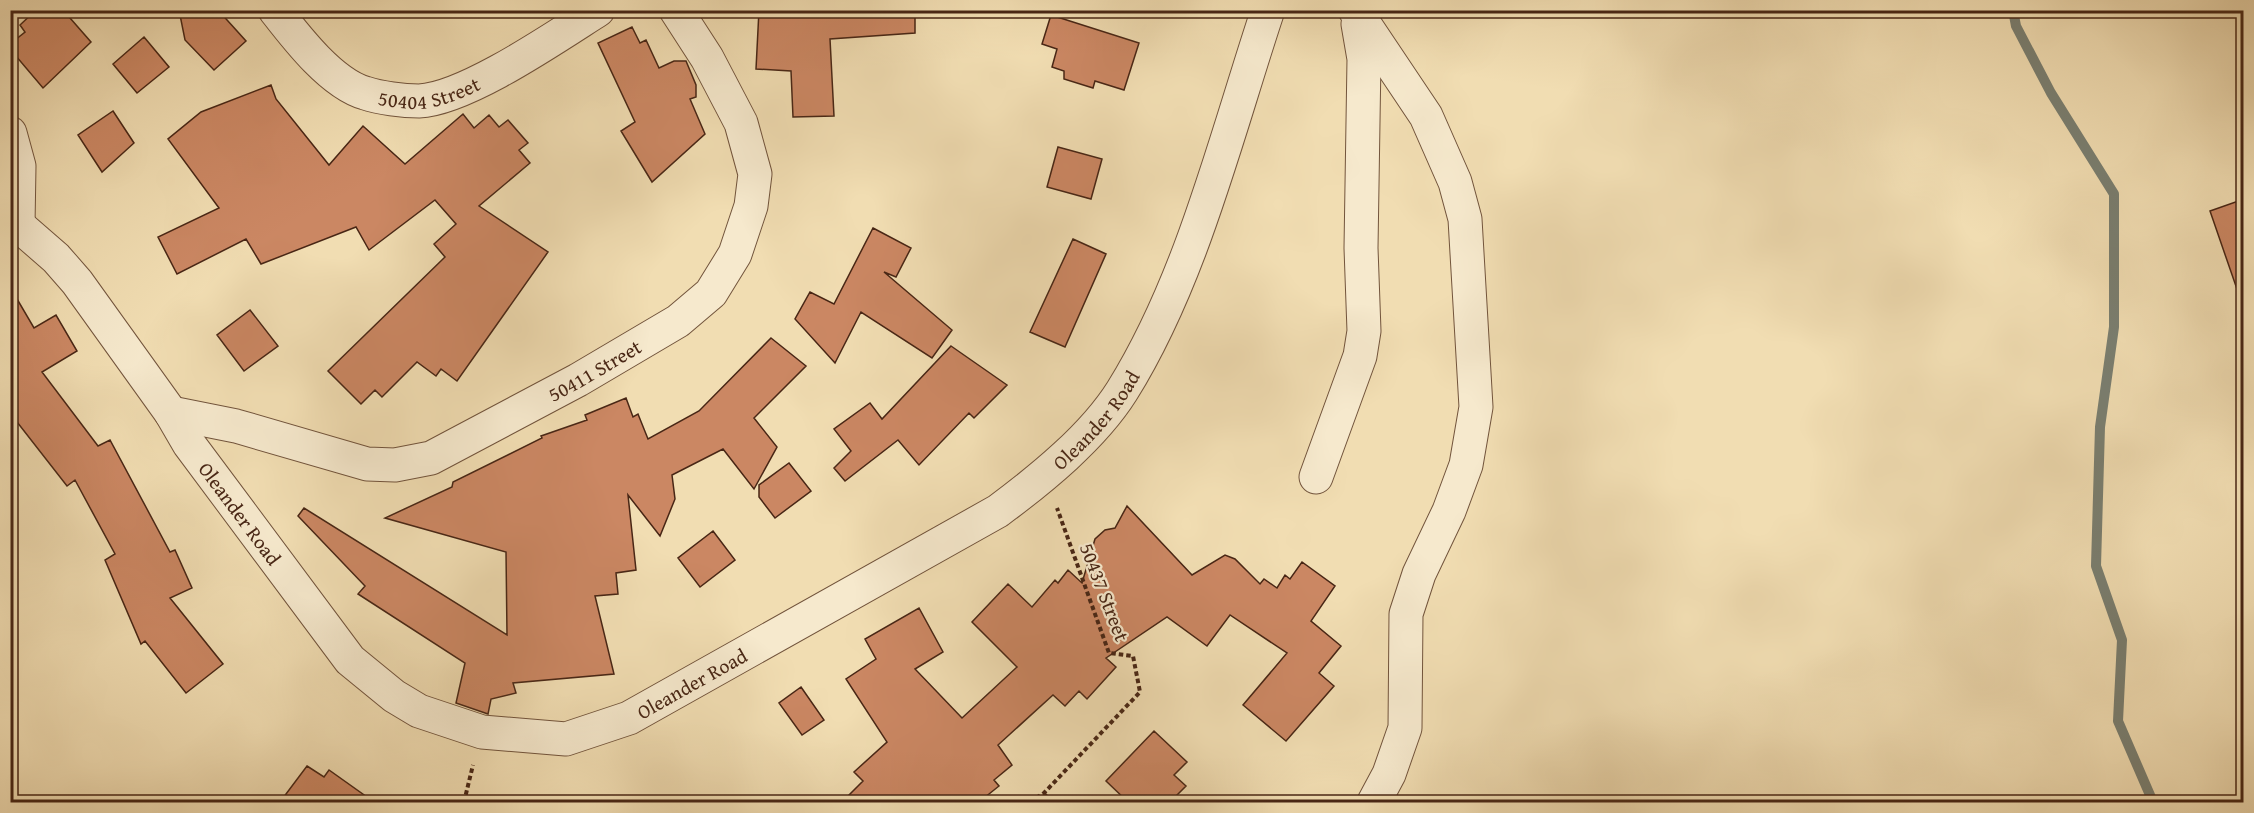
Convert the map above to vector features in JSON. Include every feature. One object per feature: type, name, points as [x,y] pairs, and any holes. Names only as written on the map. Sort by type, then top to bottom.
[{"type":"street","name":"50404 Street","points":[[275,10],[311,54],[364,93],[421,101],[455,91],[503,68],[598,10]]},
{"type":"street","name":"50411 Street","points":[[171,413],[236,426],[367,464],[395,465],[413,462],[431,458],[456,447],[678,321],[711,293],[735,254],[751,206],[755,174],[741,123],[707,58],[676,10]]},
{"type":"street","name":"Oleander Road","points":[[14,222],[56,258],[77,282],[171,413],[189,444],[350,660],[394,696],[419,711],[482,732],[566,738],[629,718],[998,511],[1041,478],[1075,447],[1121,393],[1182,272],[1268,10]]},
{"type":"street","points":[[1316,477],[1360,356],[1364,332],[1361,248],[1364,59],[1356,13]]},
{"type":"street","points":[[1356,13],[1426,116],[1455,182],[1465,219],[1476,407],[1466,465],[1449,511],[1419,574],[1406,614],[1405,728],[1389,774],[1374,802]]},
{"type":"street","points":[[10,133],[20,166],[14,222]]},
{"type":"path","name":"50437 Street","points":[[1030,802],[1044,793],[1140,692],[1133,656],[1109,653],[1058,510],[1041,478]]},
{"type":"path","points":[[1044,793],[1050,802]]},
{"type":"building","points":[[36,10],[63,10],[91,42],[43,88],[10,49],[10,44],[25,32],[20,25]]},
{"type":"building","points":[[179,10],[218,10],[246,41],[214,70],[185,40]]},
{"type":"building","points":[[759,10],[915,10],[915,33],[830,39],[834,116],[793,117],[791,71],[756,69]]},
{"type":"building","points":[[1051,15],[1139,43],[1124,90],[1095,81],[1093,88],[1064,79],[1064,71],[1052,67],[1057,49],[1042,44]]},
{"type":"building","points":[[632,27],[640,43],[646,40],[659,68],[674,61],[686,61],[696,85],[696,97],[690,99],[705,134],[652,182],[621,131],[635,122],[598,43]]},
{"type":"building","points":[[144,37],[169,67],[137,93],[113,64]]},
{"type":"building","points":[[271,85],[276,99],[329,165],[363,126],[405,164],[463,114],[474,128],[489,115],[499,127],[508,120],[528,143],[519,150],[530,163],[479,206],[548,252],[457,381],[441,369],[436,376],[417,362],[382,397],[375,390],[361,404],[328,371],[445,257],[434,244],[456,224],[435,200],[369,250],[356,227],[261,264],[246,239],[177,274],[158,237],[219,208],[168,139],[201,112]]},
{"type":"building","points":[[113,111],[134,143],[102,172],[78,135]]},
{"type":"building","points":[[1058,147],[1102,159],[1091,199],[1047,187]]},
{"type":"building","points":[[2244,199],[2244,294],[2239,295],[2210,211]]},
{"type":"building","points":[[873,228],[911,248],[896,277],[884,272],[952,330],[932,358],[861,312],[835,363],[795,319],[810,292],[834,304]]},
{"type":"building","points":[[1073,239],[1106,254],[1065,347],[1030,332]]},
{"type":"building","points":[[10,287],[34,328],[56,315],[77,351],[42,372],[98,446],[110,440],[170,552],[175,550],[192,588],[170,598],[223,664],[186,693],[145,641],[141,644],[105,560],[115,554],[75,480],[67,486],[10,413]]},
{"type":"building","points":[[250,310],[278,346],[244,371],[217,335]]},
{"type":"building","points":[[771,338],[806,366],[754,418],[777,447],[754,489],[723,449],[672,475],[675,499],[660,536],[628,495],[636,570],[616,573],[618,594],[595,596],[614,674],[513,683],[516,693],[491,699],[488,714],[456,703],[465,663],[358,594],[365,586],[298,516],[304,508],[507,635],[506,552],[385,518],[452,487],[453,482],[542,438],[541,436],[587,420],[585,415],[626,398],[633,417],[638,414],[648,439],[699,411]]},
{"type":"building","points":[[951,346],[1007,385],[974,418],[969,413],[919,465],[898,440],[845,481],[834,468],[851,451],[834,429],[870,403],[882,419]]},
{"type":"building","points":[[789,463],[811,491],[775,518],[759,497],[759,485]]},
{"type":"building","points":[[1127,506],[1192,575],[1225,555],[1235,559],[1260,584],[1264,579],[1277,588],[1285,575],[1290,579],[1302,562],[1335,586],[1311,621],[1341,646],[1319,673],[1334,686],[1286,741],[1243,705],[1287,653],[1230,615],[1207,646],[1167,617],[1106,658],[1116,667],[1087,699],[1079,691],[1065,706],[1053,695],[998,745],[1012,765],[994,780],[999,786],[979,802],[842,802],[863,781],[854,772],[887,742],[846,679],[876,659],[865,639],[919,608],[943,652],[915,669],[962,718],[1017,667],[972,622],[1008,584],[1032,607],[1055,580],[1058,583],[1068,570],[1082,583],[1095,539],[1105,530],[1115,528]]},
{"type":"building","points":[[713,531],[735,560],[700,587],[678,558]]},
{"type":"building","points":[[801,687],[824,720],[802,735],[779,703]]},
{"type":"building","points":[[1154,731],[1187,762],[1174,775],[1186,786],[1170,802],[1128,802],[1106,781]]},
{"type":"building","points":[[307,766],[324,777],[329,770],[374,802],[280,802]]},
{"type":"waterway","points":[[2013,10],[2016,26],[2051,93],[2114,194],[2114,327],[2100,427],[2096,566],[2122,640],[2118,721],[2153,802]]}]
